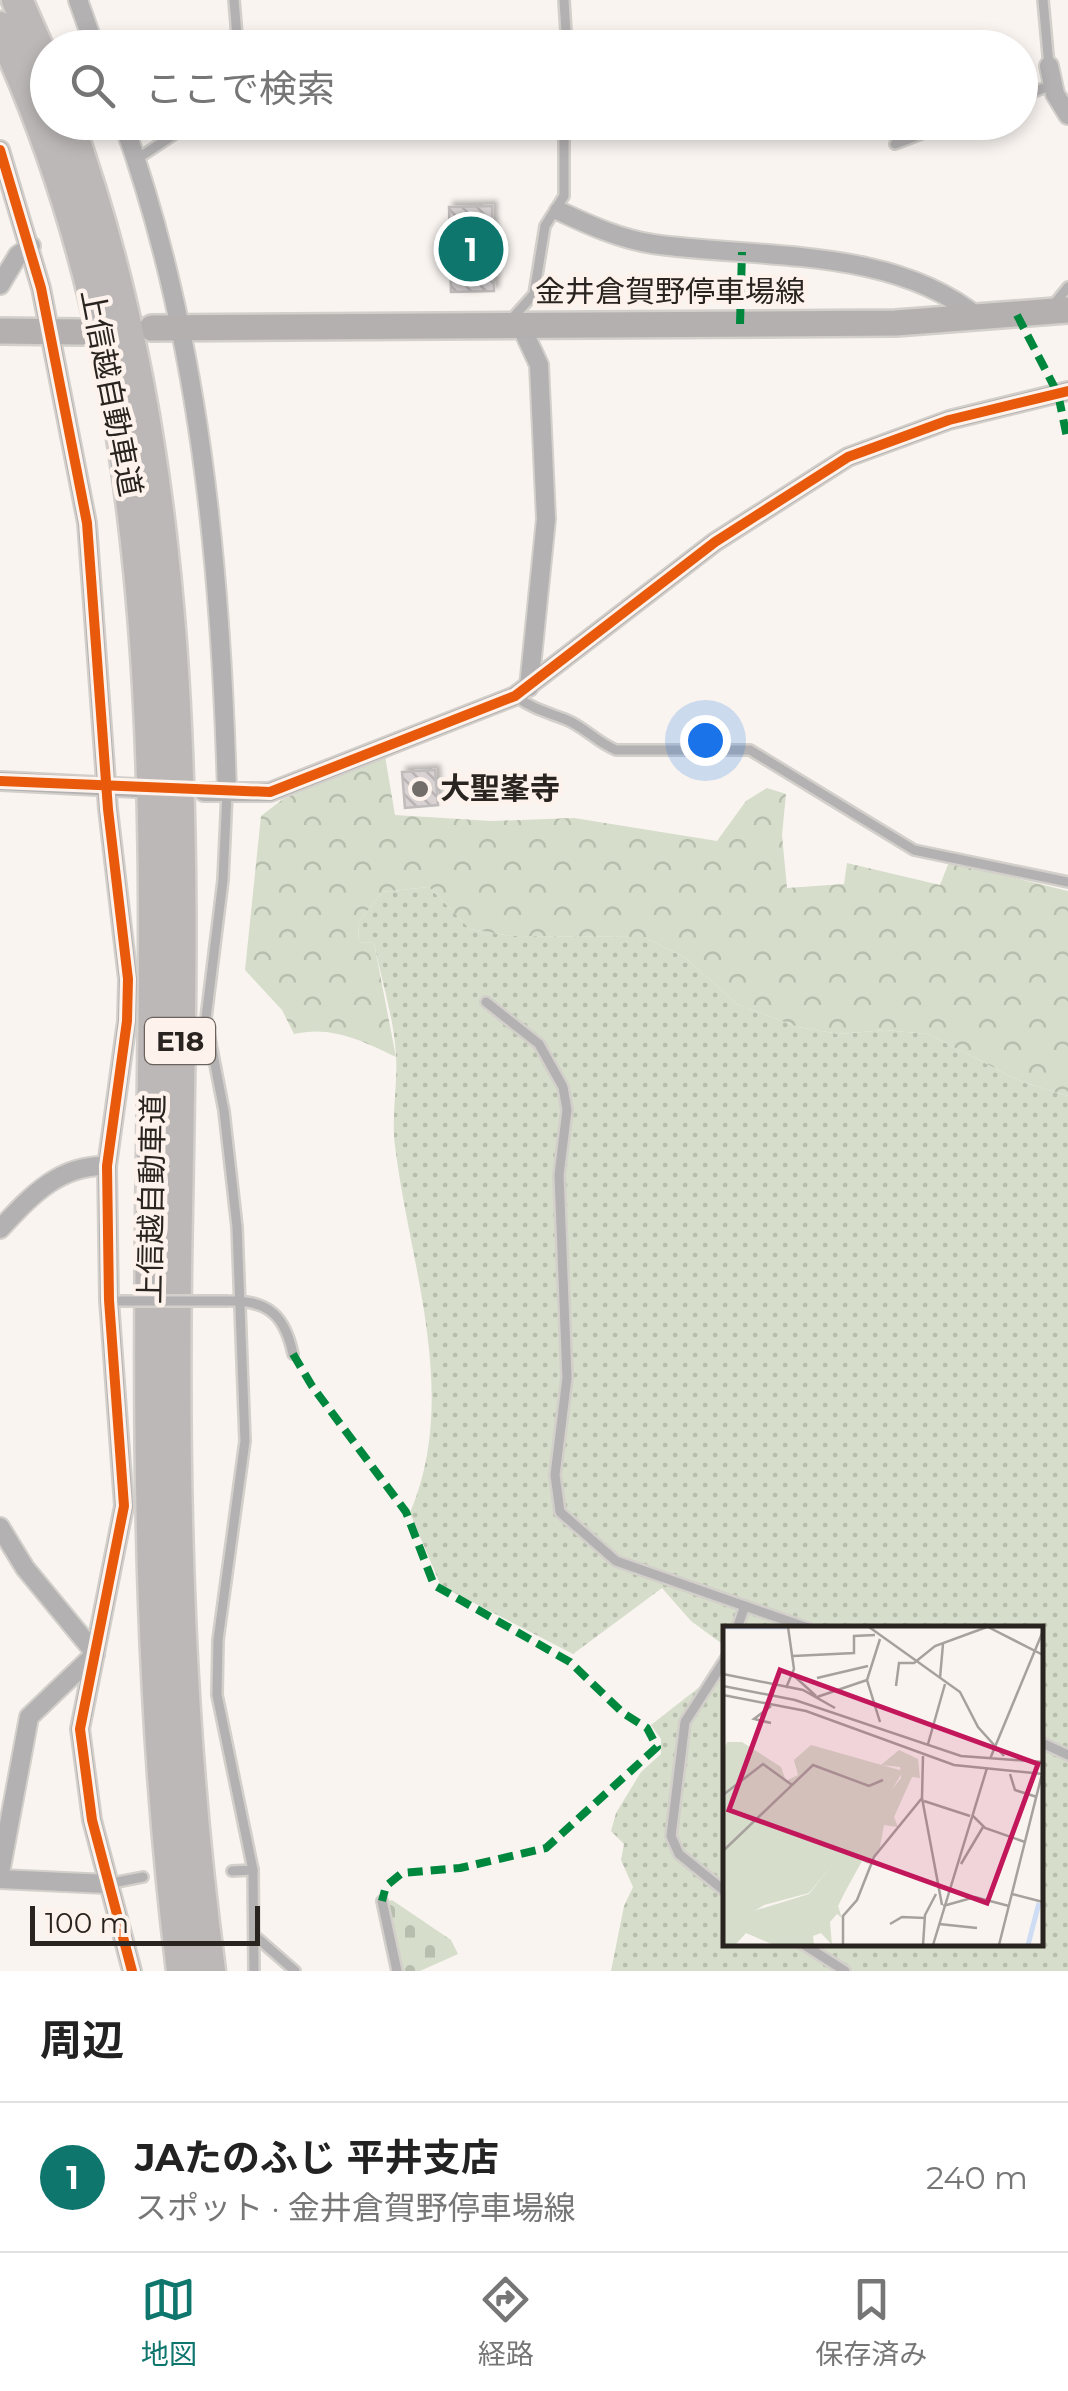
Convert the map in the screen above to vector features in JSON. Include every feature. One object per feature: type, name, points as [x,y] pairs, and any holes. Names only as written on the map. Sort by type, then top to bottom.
[{"type":"highway","points":[[17,0],[30,30]]},
{"type":"highway","name":"上信越自動車道","points":[[0,28],[30,104]]},
{"type":"highway","name":"上信越自動車道","points":[[44,140],[96,307],[125,452],[145,622],[156,857],[150,1284],[152,1525],[164,1778],[182,1971]]},
{"type":"highway","name":"上信越自動車道","points":[[74,140],[104,228],[140,376],[172,622],[182,854],[176,1294],[182,1626],[192,1789],[210,1971]]},
{"type":"main road","name":"金井倉賀野停車場線","points":[[152,328],[896,323],[1058,311]]},
{"type":"main road","points":[[0,330],[82,332]]},
{"type":"street","points":[[78,0],[89,30]]},
{"type":"street","points":[[1049,66],[1052,85],[1068,114]]},
{"type":"street","points":[[129,140],[159,233],[179,328],[215,560],[227,793]]},
{"type":"street","points":[[0,150],[31,246],[88,523],[128,1003],[107,1166],[124,1506],[80,1729],[82,1766],[132,1971]]},
{"type":"street","points":[[559,211],[602,230],[652,244],[852,266],[930,286],[978,318]]},
{"type":"street","points":[[0,285],[18,255],[31,246]]},
{"type":"street","points":[[514,326],[539,365],[546,520],[522,691]]},
{"type":"street","points":[[204,792],[270,792],[522,691],[715,542],[848,457],[949,420],[1068,390]]},
{"type":"street","points":[[0,781],[136,788]]},
{"type":"street","points":[[0,1229],[50,1181],[87,1167],[107,1166]]},
{"type":"street","points":[[0,1527],[25,1568],[95,1653]]},
{"type":"street","points":[[95,1653],[29,1717],[0,1876],[108,1884]]},
{"type":"lane","points":[[234,0],[236,30]]},
{"type":"lane","points":[[564,0],[566,30]]},
{"type":"lane","points":[[1043,0],[1049,66]]},
{"type":"lane","points":[[1038,90],[1052,85]]},
{"type":"lane","points":[[136,160],[166,140]]},
{"type":"lane","points":[[514,326],[534,294],[545,226],[559,211],[564,196],[564,140]]},
{"type":"lane","points":[[894,144],[905,140]]},
{"type":"lane","points":[[1058,311],[1068,288]]},
{"type":"lane","points":[[522,691],[536,712],[570,721],[598,743],[616,750],[750,750],[914,850],[1068,882]]},
{"type":"lane","points":[[227,793],[223,880],[206,1018],[232,1170],[234,1301],[245,1440],[218,1640],[217,1695],[254,1870],[254,1971]]},
{"type":"lane","points":[[486,1002],[539,1044],[564,1088],[566,1110],[559,1175],[567,1378],[555,1476],[560,1512],[616,1561],[802,1626]]},
{"type":"lane","points":[[114,1301],[254,1300],[276,1314],[293,1354]]},
{"type":"lane","points":[[738,1626],[746,1606]]},
{"type":"lane","points":[[723,1663],[686,1722],[671,1836],[680,1854],[723,1890]]},
{"type":"lane","points":[[1043,1743],[1068,1755]]},
{"type":"lane","points":[[232,1871],[254,1870]]},
{"type":"lane","points":[[108,1884],[143,1877]]},
{"type":"lane","points":[[382,1901],[397,1971]]},
{"type":"lane","points":[[255,1936],[296,1971]]},
{"type":"lane","points":[[806,1946],[844,1971]]},
{"type":"green space","points":[[385,756],[395,815],[491,821],[574,818],[717,841],[746,801],[767,788],[786,794],[782,835],[787,888],[844,884],[847,863],[940,885],[949,862],[1068,891],[1068,1096],[1022,1082],[928,1034],[885,1030],[839,1034],[798,1027],[737,1004],[684,957],[644,937],[512,936],[470,929],[429,887],[382,892],[358,923],[359,942],[374,943],[396,1057],[334,1033],[294,1034],[282,1010],[245,970],[261,816],[283,799]]},
{"type":"green space","points":[[429,887],[470,929],[512,936],[644,937],[684,957],[737,1004],[798,1027],[839,1034],[885,1030],[928,1034],[1022,1082],[1068,1096],[1068,1971],[611,1971],[624,1906],[633,1887],[621,1860],[624,1844],[611,1831],[616,1813],[641,1772],[661,1754],[661,1739],[651,1725],[723,1669],[723,1946],[1043,1946],[1043,1626],[723,1626],[723,1645],[691,1621],[662,1588],[573,1654],[441,1586],[410,1513],[424,1468],[431,1423],[431,1377],[420,1284],[395,1146],[395,1041],[374,943],[359,942],[358,923],[382,892]]},
{"type":"green space","points":[[392,1900],[451,1940],[458,1954],[420,1971],[401,1971],[386,1902]]},
{"type":"building","points":[[492,206],[494,291],[451,292],[449,207]]},
{"type":"building","name":"大聖峯寺","points":[[435,770],[438,805],[405,808],[402,772]]},
{"type":"marked path","points":[[740,324],[742,252]]},
{"type":"marked path","points":[[1017,315],[1058,394],[1068,442]]},
{"type":"marked path","points":[[293,1354],[312,1386],[406,1512],[434,1585],[570,1662],[623,1713],[647,1728],[657,1747],[546,1848],[460,1868],[402,1873],[386,1886],[382,1901]]},
{"type":"cycle path","points":[[0,150],[41,288],[87,523],[108,809],[128,979],[127,1021],[107,1166],[109,1300],[124,1506],[80,1729],[92,1820],[132,1971]]},
{"type":"cycle path","points":[[0,781],[270,792],[515,696],[715,542],[848,457],[949,420],[1068,391]]},
{"type":"place","name":"JAたのふじ 平井支店","points":[[471,249]]},
{"type":"place","name":"大聖峯寺","points":[[420,789]]}]
